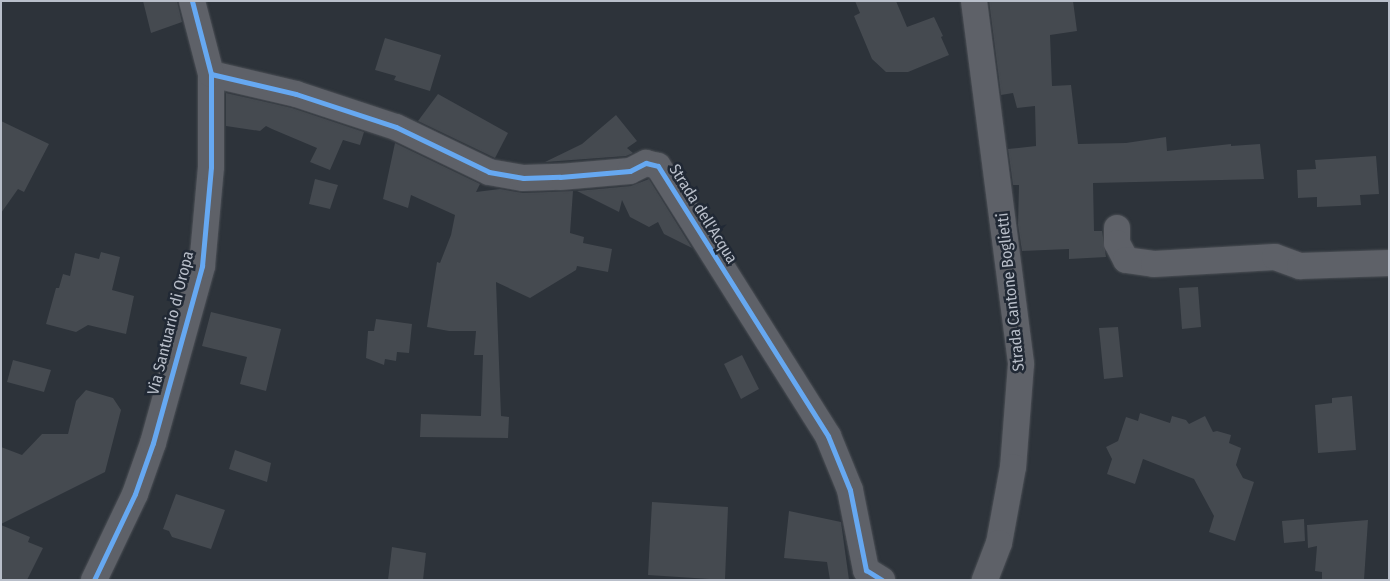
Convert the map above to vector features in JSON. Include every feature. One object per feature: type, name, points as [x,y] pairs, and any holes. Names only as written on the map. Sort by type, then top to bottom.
[{"type":"street","name":"Via Santuario di Oropa","points":[[94,580],[135,494],[153,443],[202,266],[211,166],[211,74],[192,1]]},
{"type":"street","name":"Strada Cantone Boglietti","points":[[974,1],[1021,364],[1013,467],[999,542],[985,580]]},
{"type":"street","name":"Strada dell'Acqua","points":[[211,74],[296,94],[396,127],[489,172],[523,178],[560,177],[630,171],[646,163],[658,166],[828,436],[850,490],[866,570],[882,580]]},
{"type":"street","points":[[1117,228],[1116,244],[1126,260],[1154,264],[1275,257],[1300,266],[1389,264]]},
{"type":"building","points":[[143,1],[177,1],[182,22],[151,33]]},
{"type":"building","points":[[855,1],[896,1],[907,27],[934,17],[949,55],[908,72],[886,72],[872,59],[854,16],[860,13]]},
{"type":"building","points":[[989,1],[1073,1],[1077,31],[1050,35],[1052,86],[1071,85],[1078,144],[1126,143],[1166,137],[1167,151],[1231,144],[1231,146],[1260,144],[1264,179],[1093,183],[1094,231],[1102,231],[1106,257],[1069,259],[1069,249],[1022,251],[1018,225],[1019,185],[1013,185],[1008,149],[1036,146],[1035,106],[1017,108],[1013,93],[1001,95]]},
{"type":"building","points":[[385,38],[441,55],[430,91],[394,80],[396,76],[375,70]]},
{"type":"building","points":[[226,93],[292,108],[364,132],[360,145],[343,140],[330,170],[310,162],[317,148],[266,126],[260,131],[226,126]]},
{"type":"building","points":[[438,94],[508,133],[495,158],[418,121]]},
{"type":"building","points":[[616,115],[637,141],[627,148],[633,153],[626,156],[545,162],[582,144]]},
{"type":"building","points":[[1,121],[49,144],[24,192],[18,189],[1,213]]},
{"type":"building","points":[[395,143],[480,184],[476,192],[500,189],[523,193],[573,191],[570,233],[584,237],[583,243],[612,249],[608,272],[577,266],[576,270],[530,298],[496,282],[501,416],[509,417],[508,438],[420,437],[421,414],[481,416],[483,355],[474,355],[476,331],[449,331],[427,327],[437,262],[440,263],[451,235],[455,215],[411,195],[408,208],[383,199]]},
{"type":"building","points":[[1376,156],[1379,194],[1360,195],[1361,205],[1317,207],[1317,197],[1298,198],[1297,170],[1316,169],[1315,160]]},
{"type":"building","points":[[315,179],[338,185],[330,209],[309,204]]},
{"type":"building","points":[[649,179],[692,248],[664,234],[658,222],[649,227],[630,217],[622,200],[619,212],[577,191],[631,186]]},
{"type":"building","points":[[101,252],[120,257],[112,290],[134,296],[126,334],[88,325],[76,332],[46,324],[56,288],[59,288],[63,274],[70,276],[75,253],[99,259]]},
{"type":"building","points":[[1198,287],[1201,327],[1182,329],[1179,288]]},
{"type":"building","points":[[211,312],[281,329],[266,391],[240,384],[247,357],[202,346]]},
{"type":"building","points":[[376,319],[412,324],[409,353],[397,352],[396,361],[385,359],[384,365],[366,358],[368,331],[374,331]]},
{"type":"building","points":[[1118,327],[1123,377],[1104,379],[1099,328]]},
{"type":"building","points":[[742,355],[759,389],[741,399],[724,364]]},
{"type":"building","points":[[13,360],[51,370],[44,392],[7,382]]},
{"type":"building","points":[[86,390],[113,398],[121,410],[105,472],[1,524],[1,447],[22,455],[42,434],[68,434],[76,401]]},
{"type":"building","points":[[1352,396],[1356,450],[1318,453],[1315,405],[1332,403],[1332,398]]},
{"type":"building","points":[[1140,413],[1170,423],[1172,416],[1186,420],[1189,424],[1205,416],[1213,432],[1217,431],[1231,435],[1229,443],[1241,448],[1236,465],[1243,478],[1254,482],[1235,541],[1209,532],[1214,516],[1194,479],[1143,459],[1135,484],[1107,474],[1112,459],[1106,447],[1118,441],[1126,417],[1138,421]]},
{"type":"building","points":[[235,450],[271,463],[267,482],[229,469]]},
{"type":"building","points":[[176,494],[225,510],[211,549],[172,537],[169,531],[163,529]]},
{"type":"building","points":[[652,502],[728,507],[725,580],[648,575]]},
{"type":"building","points":[[789,511],[841,522],[849,580],[830,580],[827,562],[784,558]]},
{"type":"building","points":[[1304,519],[1305,541],[1284,543],[1282,521]]},
{"type":"building","points":[[1368,520],[1364,580],[1322,580],[1322,572],[1315,571],[1317,546],[1308,548],[1307,525]]},
{"type":"building","points":[[1,525],[30,537],[28,542],[43,548],[27,580],[1,580]]},
{"type":"building","points":[[392,547],[426,553],[423,580],[388,580]]},
{"type":"cycle path","points":[[94,580],[135,494],[153,443],[202,266],[211,167],[211,74],[192,1]]},
{"type":"cycle path","points":[[211,74],[296,94],[396,127],[489,172],[523,178],[560,177],[630,171],[646,163],[658,166],[828,436],[850,490],[866,570],[882,580]]}]
